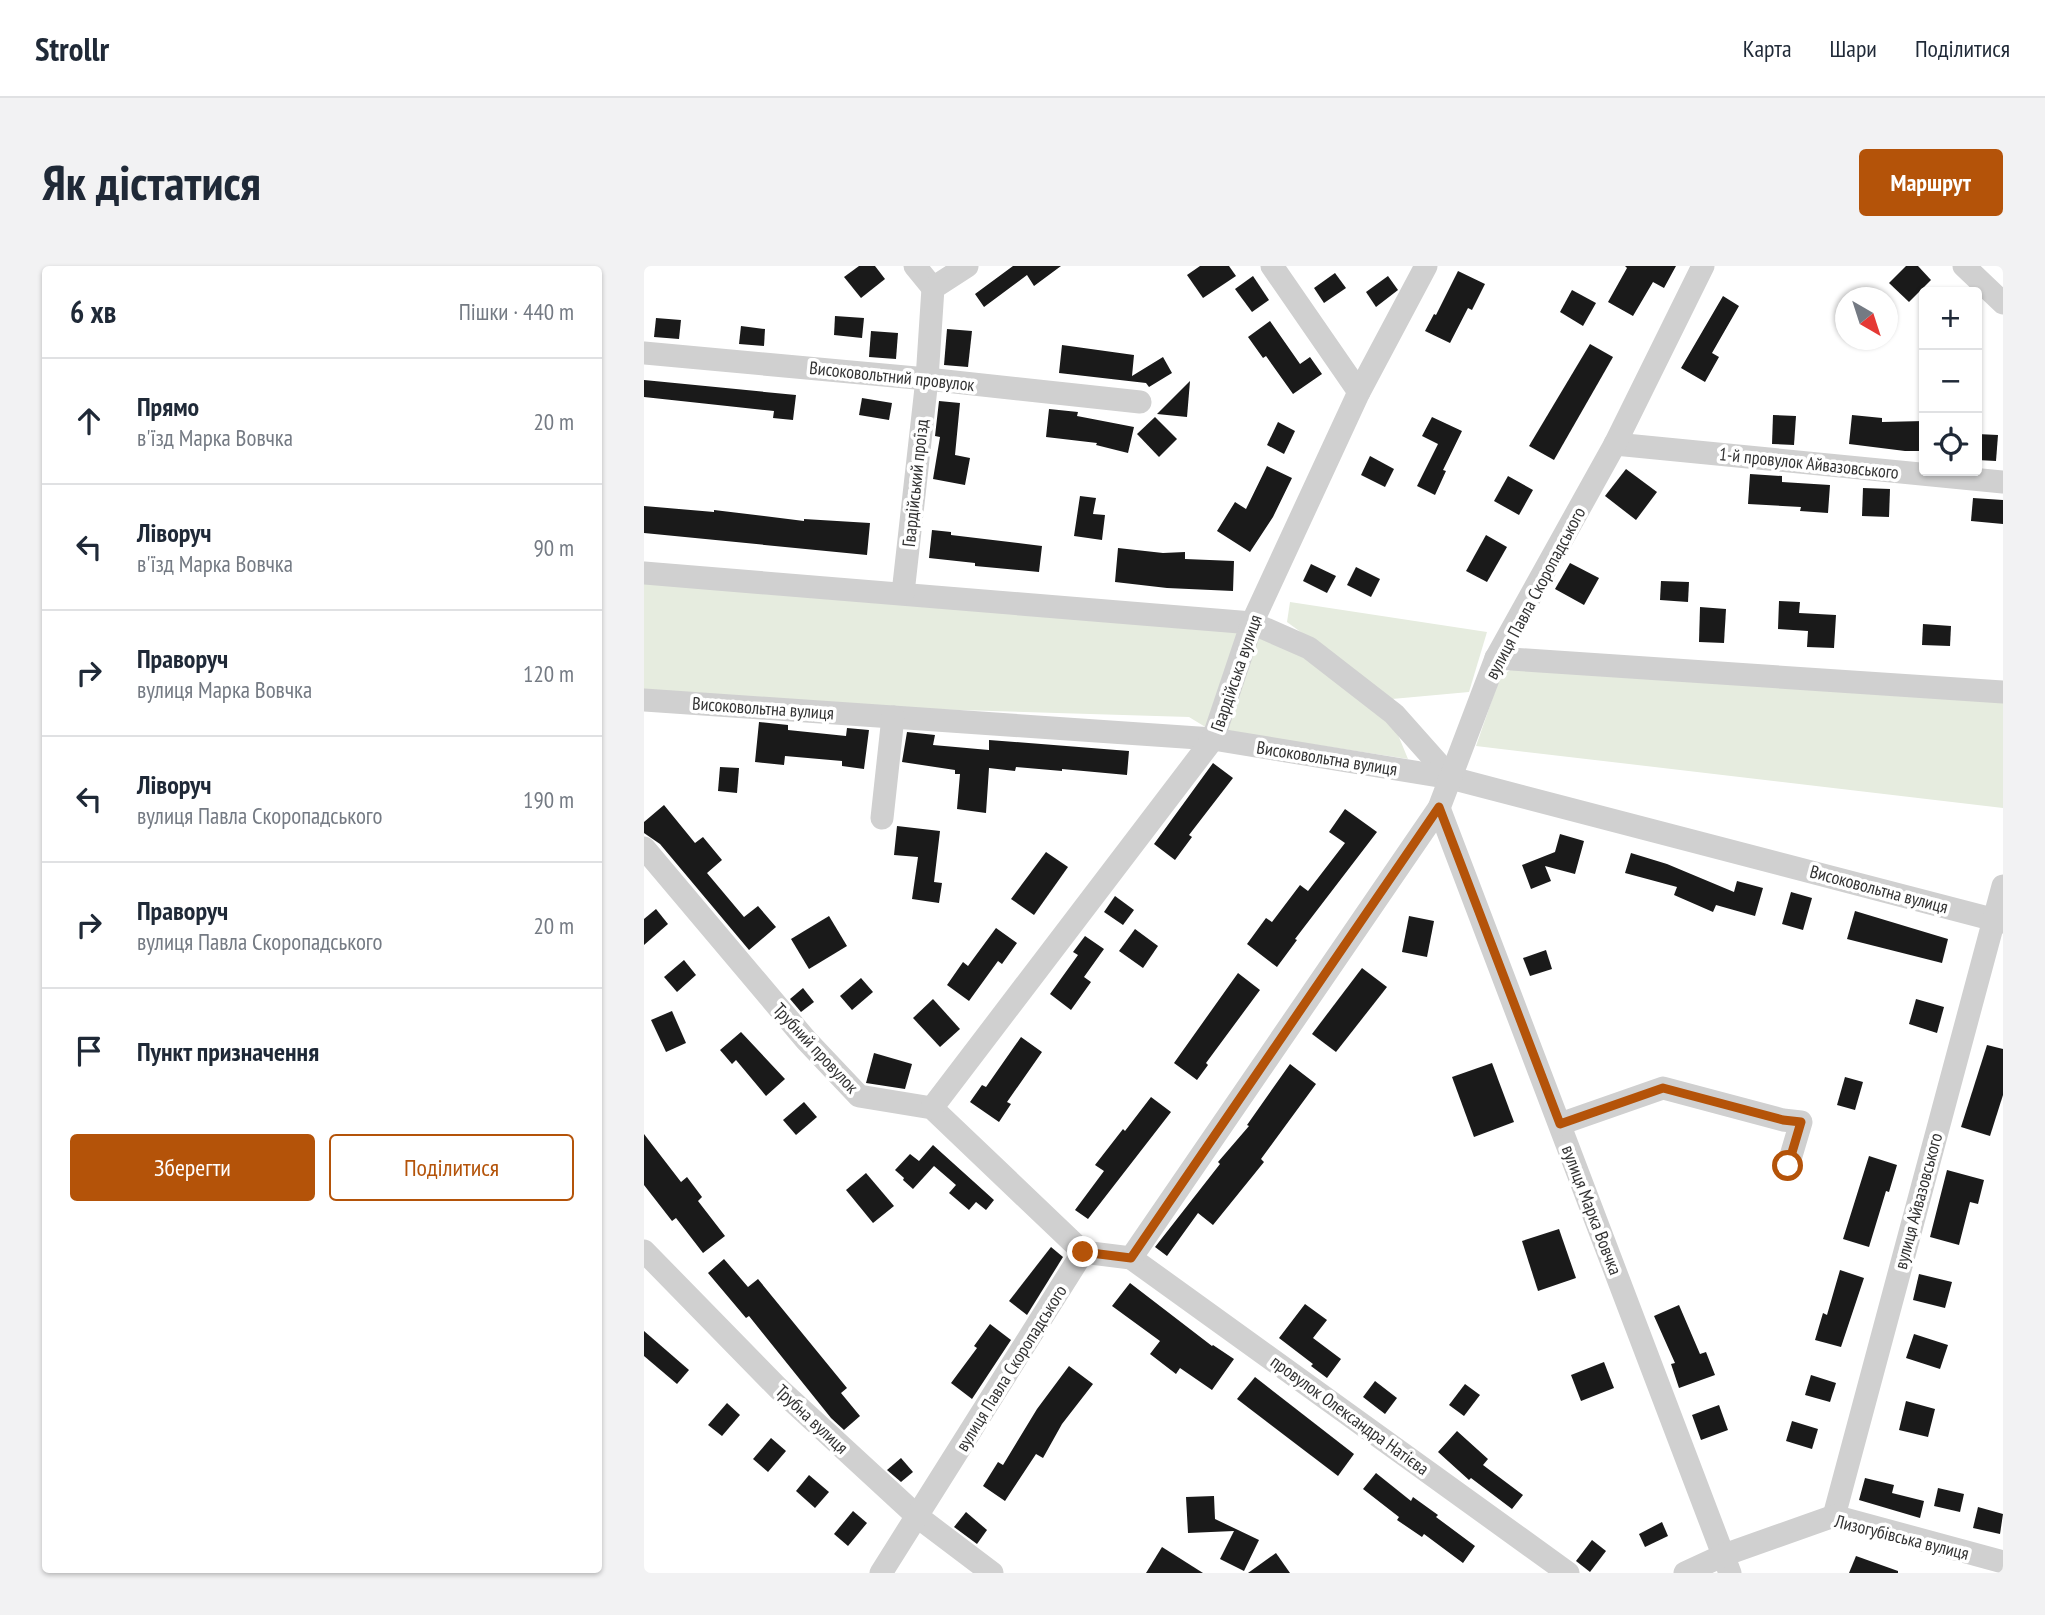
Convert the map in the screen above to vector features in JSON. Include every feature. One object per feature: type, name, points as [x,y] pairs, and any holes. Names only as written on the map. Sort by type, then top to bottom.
[{"type":"street","points":[[915,266],[933,288],[967,266]]},
{"type":"street","points":[[1272,266],[1359,392]]},
{"type":"street","name":"Гвардійська вулиця","points":[[932,1108],[1213,739],[1252,623],[1359,392],[1426,266]]},
{"type":"street","name":"вулиця Павла Скоропадського","points":[[1131,1258],[1439,807],[1496,658],[1615,444],[1703,266]]},
{"type":"street","points":[[1964,266],[2003,303]]},
{"type":"street","name":"Гвардійський проїзд","points":[[903,593],[927,379],[933,288]]},
{"type":"street","name":"Високовольтний провулок","points":[[644,353],[1140,402]]},
{"type":"street","name":"1-й провулок Айвазовського","points":[[1615,444],[2003,482]]},
{"type":"street","points":[[644,573],[1252,623],[1309,648],[1395,714],[1451,778]]},
{"type":"street","points":[[1496,658],[2003,692]]},
{"type":"street","name":"Високовольтна вулиця","points":[[644,700],[1213,739],[1451,778],[1998,920]]},
{"type":"street","points":[[882,818],[893,717]]},
{"type":"street","name":"вулиця Марка Вовчка","points":[[1439,807],[1727,1564]]},
{"type":"street","name":"Трубний провулок","points":[[644,848],[806,1040],[859,1096],[932,1108]]},
{"type":"street","name":"вулиця Айвазовського","points":[[1834,1516],[1998,920],[2003,886]]},
{"type":"street","points":[[1560,1124],[1663,1088],[1783,1120],[1801,1122],[1788,1166]]},
{"type":"street","points":[[932,1108],[1083,1252],[1131,1258]]},
{"type":"street","name":"Трубна вулиця","points":[[644,1251],[778,1388],[918,1517],[992,1573]]},
{"type":"street","name":"вулиця Павла Скоропадського","points":[[881,1573],[1083,1252]]},
{"type":"street","name":"провулок Олександра Натієва","points":[[1131,1258],[1568,1573]]},
{"type":"street","name":"Лизогубівська вулиця","points":[[1685,1573],[1727,1564],[1834,1516],[2003,1562]]},
{"type":"shaded area","points":[[644,578],[1255,629],[1305,654],[1394,725],[1408,759],[1207,728],[1189,717],[892,708],[644,691]]},
{"type":"shaded area","points":[[1290,602],[1487,632],[1469,692],[1392,699],[1287,622]]},
{"type":"shaded area","points":[[1516,666],[2003,701],[2003,808],[1476,746],[1500,677]]},
{"type":"building","points":[[859,266],[875,266],[885,279],[861,298],[844,277]]},
{"type":"building","points":[[1013,266],[1061,266],[1034,286],[1027,275],[984,307],[975,294]]},
{"type":"building","points":[[1200,266],[1229,266],[1236,276],[1203,298],[1187,275]]},
{"type":"building","points":[[1625,266],[1676,266],[1664,288],[1653,282],[1633,316],[1608,302],[1627,268]]},
{"type":"building","points":[[1906,266],[1918,266],[1931,280],[1924,287],[1919,287],[1919,292],[1909,302],[1898,292],[1898,287],[1889,283]]},
{"type":"building","points":[[1458,271],[1485,284],[1472,310],[1468,308],[1450,343],[1425,331]]},
{"type":"building","points":[[1335,273],[1346,288],[1324,303],[1314,288]]},
{"type":"building","points":[[1253,276],[1269,300],[1252,312],[1235,289]]},
{"type":"building","points":[[1388,276],[1398,290],[1376,307],[1366,292]]},
{"type":"building","points":[[1572,290],[1596,303],[1583,326],[1560,312]]},
{"type":"building","points":[[1723,296],[1739,306],[1712,353],[1719,357],[1705,382],[1681,368]]},
{"type":"building","points":[[835,316],[864,318],[862,338],[834,335]]},
{"type":"building","points":[[656,318],[681,320],[679,339],[654,337]]},
{"type":"building","points":[[1270,321],[1300,364],[1310,357],[1322,374],[1293,394],[1266,356],[1263,358],[1248,337]]},
{"type":"building","points":[[741,326],[765,329],[764,346],[739,344]]},
{"type":"building","points":[[947,329],[972,331],[968,367],[944,365]]},
{"type":"building","points":[[871,331],[898,333],[896,359],[869,357]]},
{"type":"building","points":[[1590,344],[1613,357],[1554,460],[1529,446]]},
{"type":"building","points":[[1062,345],[1134,355],[1132,376],[1163,357],[1172,373],[1149,387],[1146,383],[1059,373]]},
{"type":"building","points":[[644,380],[796,395],[793,420],[773,418],[774,411],[644,397]]},
{"type":"building","points":[[1190,381],[1187,417],[1157,414]]},
{"type":"building","points":[[862,398],[892,403],[889,420],[859,415]]},
{"type":"building","points":[[939,401],[960,403],[955,455],[970,458],[965,485],[933,479],[940,437],[935,436]]},
{"type":"building","points":[[1049,409],[1078,412],[1077,416],[1134,427],[1128,453],[1096,445],[1097,443],[1046,437]]},
{"type":"building","points":[[1773,415],[1796,416],[1794,445],[1772,444]]},
{"type":"building","points":[[1852,415],[1882,418],[1882,422],[1919,421],[1919,451],[1849,444]]},
{"type":"building","points":[[1155,417],[1177,439],[1159,457],[1137,434]]},
{"type":"building","points":[[1432,417],[1462,431],[1443,470],[1446,471],[1435,495],[1417,486],[1438,444],[1422,436]]},
{"type":"building","points":[[1278,422],[1295,431],[1284,454],[1267,445]]},
{"type":"building","points":[[1982,434],[1998,435],[1996,461],[1982,460]]},
{"type":"building","points":[[1370,456],[1394,469],[1385,487],[1361,475]]},
{"type":"building","points":[[1267,466],[1292,478],[1273,517],[1250,552],[1217,531],[1235,502],[1246,509]]},
{"type":"building","points":[[1626,469],[1657,492],[1636,520],[1605,496]]},
{"type":"building","points":[[1750,474],[1782,476],[1782,482],[1830,485],[1828,513],[1800,511],[1801,507],[1748,504]]},
{"type":"building","points":[[1508,476],[1533,490],[1519,515],[1494,501]]},
{"type":"building","points":[[1863,488],[1890,489],[1889,517],[1862,516]]},
{"type":"building","points":[[1080,496],[1096,498],[1093,514],[1105,515],[1102,540],[1074,536]]},
{"type":"building","points":[[1973,498],[2003,500],[2003,524],[1971,521]]},
{"type":"building","points":[[644,506],[714,510],[804,521],[870,523],[867,555],[644,533]]},
{"type":"building","points":[[932,530],[951,532],[951,535],[1042,546],[1039,572],[975,566],[975,563],[929,558]]},
{"type":"building","points":[[1486,535],[1507,547],[1487,582],[1466,571]]},
{"type":"building","points":[[1118,548],[1163,553],[1185,552],[1185,559],[1234,561],[1233,591],[1115,582]]},
{"type":"building","points":[[1570,563],[1599,578],[1584,605],[1555,589]]},
{"type":"building","points":[[1311,564],[1336,576],[1327,593],[1303,581]]},
{"type":"building","points":[[1356,567],[1380,579],[1371,597],[1347,585]]},
{"type":"building","points":[[1661,581],[1689,582],[1688,602],[1660,600]]},
{"type":"building","points":[[1779,601],[1800,602],[1799,613],[1836,615],[1834,648],[1807,647],[1808,631],[1778,629]]},
{"type":"building","points":[[1700,607],[1726,609],[1724,643],[1699,642]]},
{"type":"building","points":[[1923,624],[1951,626],[1950,646],[1922,645]]},
{"type":"building","points":[[759,722],[788,725],[788,730],[846,736],[847,728],[869,730],[864,769],[842,766],[842,761],[785,756],[784,765],[755,762]]},
{"type":"building","points":[[907,732],[935,735],[933,745],[989,750],[989,740],[1129,751],[1127,775],[1062,769],[1016,767],[1015,771],[989,768],[986,813],[957,809],[960,774],[955,774],[955,770],[902,762]]},
{"type":"building","points":[[1213,763],[1233,778],[1189,835],[1192,837],[1175,860],[1154,844]]},
{"type":"building","points":[[720,767],[739,768],[737,793],[718,791]]},
{"type":"building","points":[[664,805],[695,843],[703,837],[722,860],[707,873],[744,917],[758,906],[776,927],[749,950],[660,844],[644,833],[644,822]]},
{"type":"building","points":[[1345,809],[1377,832],[1295,939],[1297,940],[1277,967],[1247,944],[1266,918],[1272,922],[1300,885],[1308,891],[1345,843],[1329,832]]},
{"type":"building","points":[[897,826],[940,831],[934,882],[942,883],[939,903],[912,899],[918,857],[894,855]]},
{"type":"building","points":[[1560,834],[1584,841],[1575,874],[1545,866],[1551,881],[1531,889],[1522,865],[1555,852]]},
{"type":"building","points":[[1046,852],[1068,867],[1034,915],[1011,899]]},
{"type":"building","points":[[1631,853],[1667,864],[1734,892],[1737,881],[1763,888],[1755,916],[1716,905],[1713,912],[1674,895],[1677,887],[1625,873]]},
{"type":"building","points":[[1791,892],[1812,898],[1803,930],[1782,924]]},
{"type":"building","points":[[1115,896],[1134,910],[1123,925],[1104,912]]},
{"type":"building","points":[[656,909],[668,924],[644,945],[644,919]]},
{"type":"building","points":[[1855,911],[1948,939],[1942,963],[1847,939]]},
{"type":"building","points":[[829,916],[847,946],[809,969],[791,939]]},
{"type":"building","points":[[1409,916],[1434,921],[1427,957],[1402,952]]},
{"type":"building","points":[[996,928],[1017,943],[1002,964],[998,961],[969,1001],[947,985],[963,962],[968,966]]},
{"type":"building","points":[[1135,929],[1158,946],[1143,968],[1119,951]]},
{"type":"building","points":[[1085,936],[1104,949],[1084,977],[1091,982],[1071,1010],[1050,994],[1078,955],[1073,952]]},
{"type":"building","points":[[1546,950],[1552,969],[1530,976],[1523,958]]},
{"type":"building","points":[[684,960],[696,975],[677,992],[664,977]]},
{"type":"building","points":[[1362,968],[1387,987],[1336,1052],[1312,1034]]},
{"type":"building","points":[[1238,973],[1260,990],[1206,1063],[1208,1065],[1197,1080],[1174,1063]]},
{"type":"building","points":[[861,978],[873,992],[852,1010],[840,996]]},
{"type":"building","points":[[803,988],[814,1002],[801,1012],[790,999]]},
{"type":"building","points":[[933,999],[960,1029],[940,1047],[913,1018]]},
{"type":"building","points":[[1916,999],[1944,1007],[1937,1033],[1909,1024]]},
{"type":"building","points":[[672,1011],[686,1043],[666,1052],[651,1020]]},
{"type":"building","points":[[741,1032],[785,1079],[766,1096],[736,1060],[732,1064],[720,1050]]},
{"type":"building","points":[[1021,1037],[1042,1052],[1007,1102],[1011,1104],[999,1122],[970,1102],[982,1085],[986,1087]]},
{"type":"building","points":[[1987,1045],[2003,1049],[2003,1095],[1990,1136],[1961,1127]]},
{"type":"building","points":[[874,1053],[912,1064],[905,1089],[866,1083]]},
{"type":"building","points":[[1492,1063],[1514,1122],[1474,1137],[1452,1077]]},
{"type":"building","points":[[1290,1064],[1316,1084],[1261,1159],[1264,1162],[1213,1225],[1198,1213],[1167,1256],[1155,1247],[1220,1164],[1218,1162],[1249,1126],[1247,1125]]},
{"type":"building","points":[[1845,1077],[1863,1082],[1855,1110],[1837,1105]]},
{"type":"building","points":[[1151,1097],[1171,1112],[1088,1219],[1075,1210],[1104,1171],[1095,1165]]},
{"type":"building","points":[[804,1102],[817,1117],[796,1135],[783,1120]]},
{"type":"building","points":[[644,1134],[681,1182],[687,1177],[702,1197],[698,1201],[725,1236],[703,1253],[676,1218],[672,1221],[644,1185]]},
{"type":"building","points":[[933,1145],[994,1200],[986,1210],[976,1202],[969,1210],[949,1193],[956,1185],[934,1166],[913,1189],[895,1170],[910,1154],[919,1161]]},
{"type":"building","points":[[1869,1156],[1897,1165],[1869,1247],[1843,1239]]},
{"type":"building","points":[[1947,1170],[1984,1180],[1978,1204],[1970,1202],[1959,1245],[1930,1237]]},
{"type":"building","points":[[866,1173],[894,1206],[873,1223],[846,1190]]},
{"type":"building","points":[[1559,1229],[1576,1278],[1538,1291],[1522,1241]]},
{"type":"building","points":[[1051,1247],[1063,1257],[1027,1315],[1009,1301]]},
{"type":"building","points":[[724,1259],[748,1287],[758,1279],[847,1388],[841,1393],[860,1416],[844,1430],[831,1418],[749,1316],[746,1318],[708,1273]]},
{"type":"building","points":[[1840,1270],[1864,1278],[1841,1347],[1815,1340],[1823,1313],[1827,1315]]},
{"type":"building","points":[[1919,1274],[1952,1282],[1945,1308],[1913,1300]]},
{"type":"building","points":[[1130,1283],[1212,1346],[1234,1359],[1212,1390],[1180,1368],[1176,1374],[1150,1354],[1160,1341],[1112,1306]]},
{"type":"building","points":[[1305,1304],[1327,1320],[1313,1338],[1341,1359],[1327,1378],[1279,1338]]},
{"type":"building","points":[[1679,1305],[1700,1354],[1706,1352],[1715,1375],[1679,1388],[1671,1364],[1675,1363],[1654,1316]]},
{"type":"building","points":[[990,1324],[1011,1340],[972,1399],[951,1383],[977,1348],[974,1346]]},
{"type":"building","points":[[644,1331],[689,1370],[677,1384],[644,1356]]},
{"type":"building","points":[[1914,1334],[1948,1345],[1940,1369],[1906,1358]]},
{"type":"building","points":[[1604,1362],[1614,1388],[1581,1401],[1571,1375]]},
{"type":"building","points":[[1069,1366],[1093,1384],[1062,1424],[1043,1458],[1036,1454],[1005,1501],[983,1486],[998,1462],[1003,1465],[1037,1409]]},
{"type":"building","points":[[1811,1375],[1836,1383],[1830,1402],[1805,1395]]},
{"type":"building","points":[[1255,1377],[1354,1454],[1338,1476],[1237,1399]]},
{"type":"building","points":[[1375,1381],[1397,1398],[1385,1414],[1363,1397]]},
{"type":"building","points":[[1465,1384],[1480,1395],[1464,1416],[1449,1405]]},
{"type":"building","points":[[1906,1401],[1935,1409],[1928,1437],[1899,1430]]},
{"type":"building","points":[[727,1403],[740,1415],[722,1436],[708,1425]]},
{"type":"building","points":[[1719,1405],[1728,1430],[1701,1440],[1692,1415]]},
{"type":"building","points":[[1792,1421],[1818,1429],[1812,1449],[1786,1441]]},
{"type":"building","points":[[1457,1431],[1488,1459],[1483,1465],[1523,1495],[1512,1509],[1471,1478],[1469,1480],[1438,1452]]},
{"type":"building","points":[[771,1438],[786,1451],[768,1472],[753,1459]]},
{"type":"building","points":[[901,1458],[913,1472],[901,1482],[887,1470]]},
{"type":"building","points":[[1376,1473],[1411,1501],[1413,1497],[1438,1515],[1436,1517],[1475,1546],[1463,1563],[1424,1534],[1422,1537],[1397,1520],[1399,1517],[1363,1489]]},
{"type":"building","points":[[809,1475],[829,1492],[815,1508],[796,1491]]},
{"type":"building","points":[[1865,1478],[1894,1485],[1892,1493],[1924,1501],[1920,1518],[1859,1500]]},
{"type":"building","points":[[1938,1488],[1964,1494],[1960,1512],[1934,1506]]},
{"type":"building","points":[[1214,1496],[1215,1519],[1259,1540],[1244,1571],[1220,1559],[1234,1531],[1188,1533],[1186,1497]]},
{"type":"building","points":[[1978,1507],[2003,1514],[2000,1534],[1973,1528]]},
{"type":"building","points":[[853,1511],[867,1523],[848,1546],[834,1534]]},
{"type":"building","points":[[966,1512],[987,1530],[977,1544],[954,1527]]},
{"type":"building","points":[[1662,1522],[1668,1536],[1645,1547],[1639,1534]]},
{"type":"building","points":[[1592,1540],[1606,1551],[1590,1572],[1576,1561]]},
{"type":"building","points":[[1162,1547],[1203,1573],[1146,1573]]},
{"type":"building","points":[[1276,1553],[1290,1573],[1248,1573]]},
{"type":"building","points":[[1856,1556],[1898,1571],[1898,1573],[1849,1573]]},
{"type":"route","points":[[1083,1252],[1131,1258],[1439,807],[1560,1124],[1663,1088],[1783,1120],[1801,1122],[1788,1166]]}]
